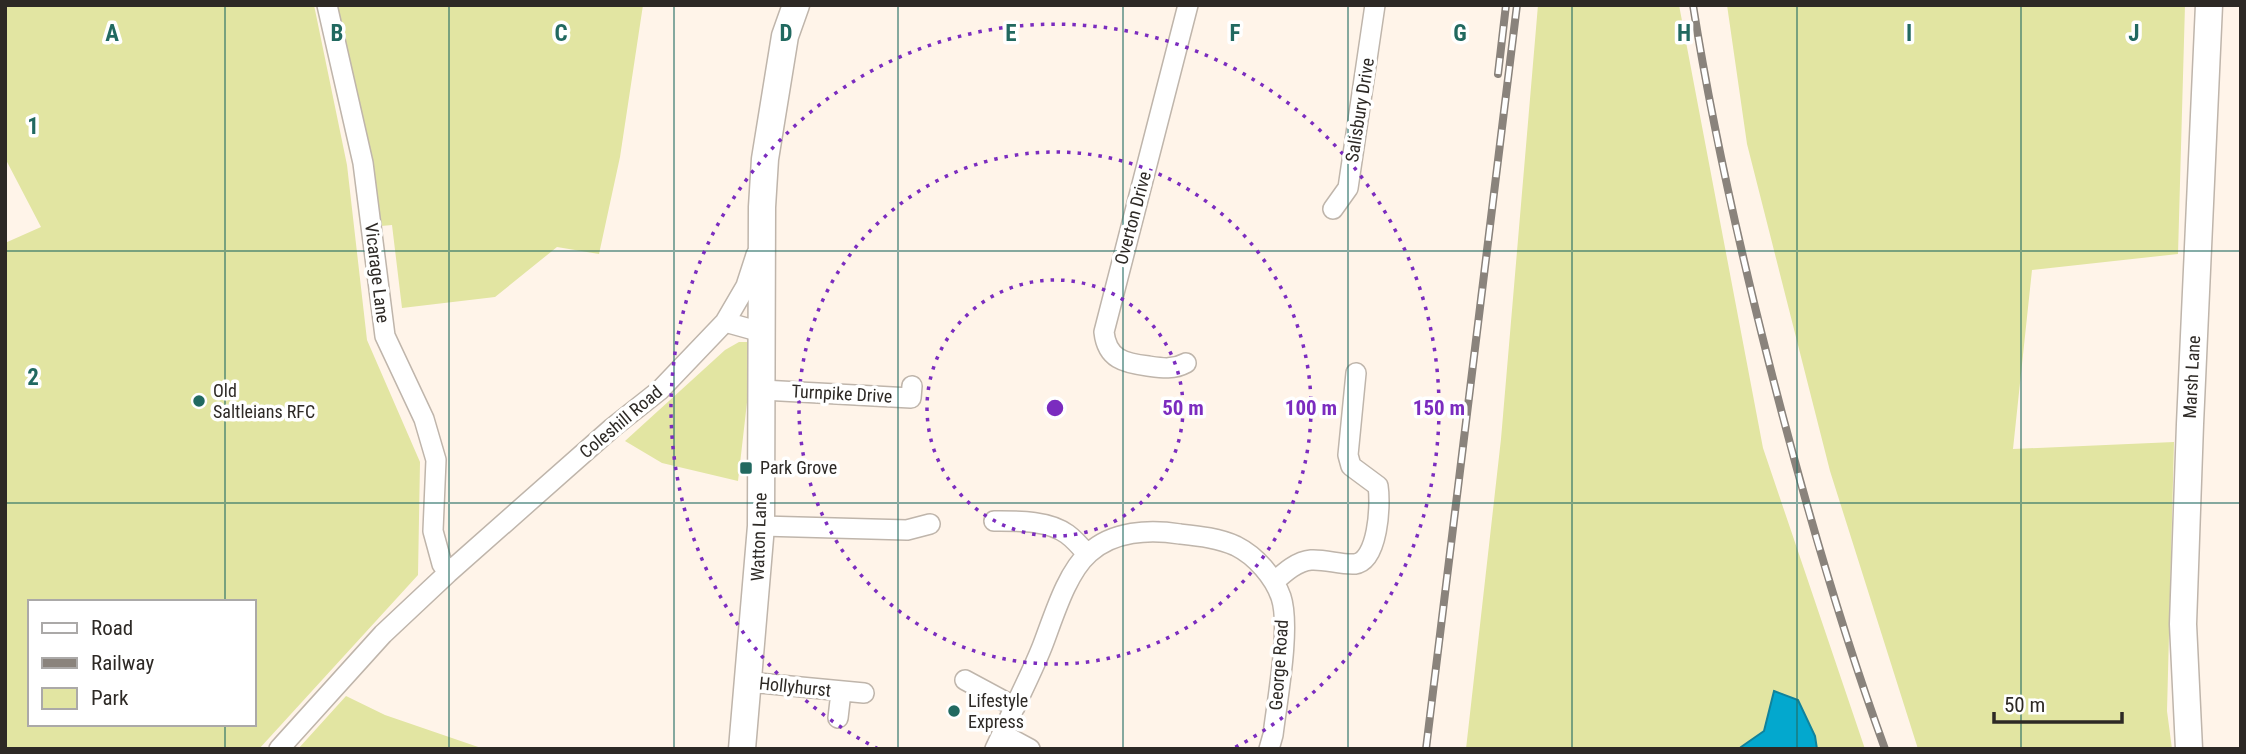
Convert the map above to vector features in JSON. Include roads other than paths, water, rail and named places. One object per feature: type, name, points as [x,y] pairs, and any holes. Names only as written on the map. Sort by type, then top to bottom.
[{"type":"main road","name":"Coleshill Road","points":[[760,240],[765,159],[785,36],[796,5]]},
{"type":"main road","name":"Marsh Lane","points":[[2189,749],[2183,624],[2209,5]]},
{"type":"main road","name":"Watton Lane","points":[[742,749],[761,526],[760,240]]},
{"type":"street","name":"Vicarage Lane","points":[[327,5],[363,163],[385,336],[424,419],[436,460],[433,531],[442,564],[448,573]]},
{"type":"street","name":"Overton Drive","points":[[1186,363],[1176,368],[1164,368],[1124,362],[1109,348],[1104,331],[1188,5]]},
{"type":"street","name":"Salisbury Drive","points":[[1333,209],[1348,188],[1375,5]]},
{"type":"street","name":"Coleshill Road","points":[[279,749],[383,634],[612,428],[660,390],[724,322],[746,286],[760,240]]},
{"type":"street","points":[[724,322],[761,331]]},
{"type":"street","points":[[1274,582],[1295,565],[1310,560],[1357,564],[1368,558],[1373,545],[1380,497],[1378,486],[1351,466],[1348,455],[1356,373]]},
{"type":"street","name":"Turnpike Drive","points":[[762,390],[911,398],[912,386]]},
{"type":"street","points":[[994,521],[1049,526],[1066,533],[1087,554],[1058,604],[998,741],[1030,749]]},
{"type":"street","points":[[761,526],[907,530],[930,524]]},
{"type":"street","name":"George Road","points":[[1087,554],[1106,540],[1133,533],[1170,532],[1215,538],[1242,550],[1274,582],[1281,597],[1284,624],[1273,735],[1269,749]]},
{"type":"street","points":[[965,680],[1014,707]]},
{"type":"street","name":"Hollyhurst","points":[[749,682],[864,693]]},
{"type":"street","name":"Hollyhurst","points":[[838,719],[841,692]]},
{"type":"water","points":[[1774,691],[1798,700],[1815,736],[1817,749],[1742,749],[1741,747],[1764,731]]},
{"type":"railway","points":[[1498,74],[1506,5]]},
{"type":"railway","points":[[1426,749],[1517,5]]},
{"type":"railway","points":[[1693,5],[1727,185],[1782,412],[1837,606],[1885,749]]},
{"type":"place","name":"Old Saltleians RFC","points":[[199,401]]},
{"type":"place","name":"Park Grove","points":[[746,468]]},
{"type":"place","name":"Lifestyle Express","points":[[954,711]]}]
